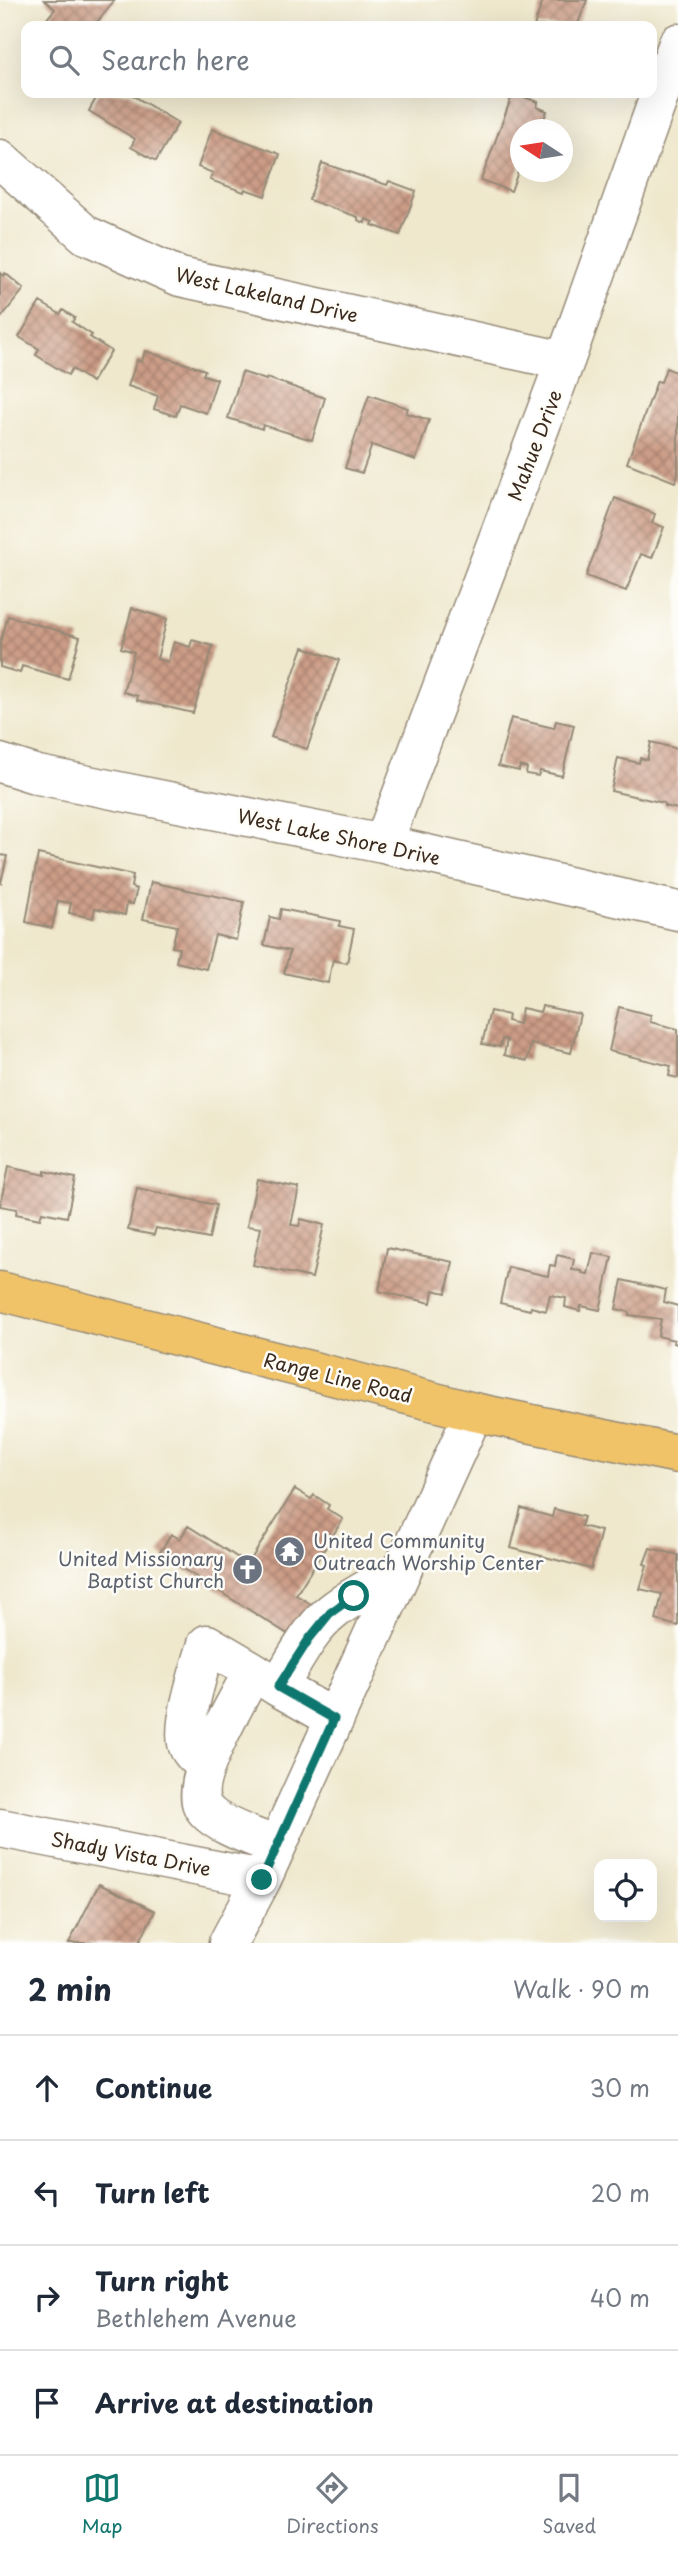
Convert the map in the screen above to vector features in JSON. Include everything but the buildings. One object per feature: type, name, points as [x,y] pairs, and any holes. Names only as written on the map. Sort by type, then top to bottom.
[{"type":"main road","name":"Range Line Road","points":[[0,1291],[474,1412],[678,1454]]},
{"type":"street","name":"Mahue Drive","points":[[383,845],[565,361],[678,43]]},
{"type":"street","name":"West Lakeland Drive","points":[[0,159],[86,235],[180,277],[565,361]]},
{"type":"street","name":"West Lake Shore Drive","points":[[0,763],[38,775],[383,845],[678,911]]},
{"type":"street","points":[[228,1943],[269,1863],[474,1412]]},
{"type":"street","points":[[269,1863],[217,1821],[202,1805],[205,1763],[266,1679],[309,1639],[330,1613],[354,1596],[402,1570]]},
{"type":"street","points":[[205,1763],[192,1754],[187,1744],[186,1730],[206,1644],[334,1719]]},
{"type":"street","name":"Shady Vista Drive","points":[[0,1828],[269,1863]]},
{"type":"place","name":"United Community Outreach Worship Center","points":[[290,1551]]},
{"type":"place","name":"United Missionary Baptist Church","points":[[247,1569]]},
{"type":"route","points":[[262,1880],[334,1719],[278,1687],[309,1639],[330,1613],[354,1596]]}]
